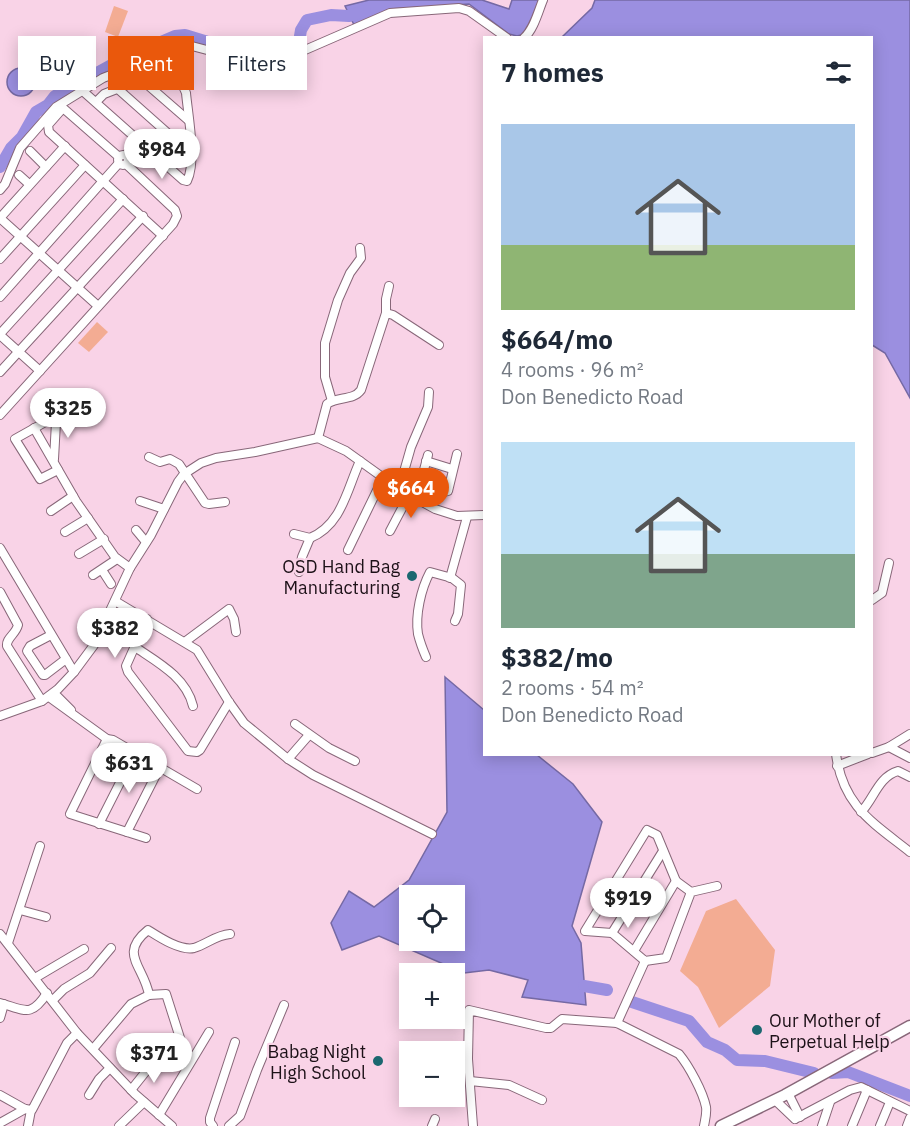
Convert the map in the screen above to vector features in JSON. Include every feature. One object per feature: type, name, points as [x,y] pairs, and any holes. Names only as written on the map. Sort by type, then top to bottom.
[{"type":"main road","points":[[721,1126],[775,1100],[910,1026]]},
{"type":"street","points":[[527,36],[543,0]]},
{"type":"street","points":[[0,190],[7,178],[5,168],[57,107],[103,78],[188,45],[241,59],[282,60],[390,13],[459,8],[469,11],[504,36]]},
{"type":"street","points":[[96,102],[104,94],[115,90]]},
{"type":"street","points":[[119,90],[190,153]]},
{"type":"street","points":[[154,90],[188,120]]},
{"type":"street","points":[[85,93],[183,180],[187,181],[190,153],[185,90]]},
{"type":"street","points":[[0,416],[163,236],[177,216],[176,212],[123,160],[63,108],[59,111],[47,128],[163,236]]},
{"type":"street","points":[[0,297],[123,160],[138,140]]},
{"type":"street","points":[[65,146],[0,218],[98,306]]},
{"type":"street","points":[[30,151],[46,167]]},
{"type":"street","points":[[0,259],[85,165]]},
{"type":"street","points":[[19,175],[29,184]]},
{"type":"street","points":[[40,371],[0,334],[123,199]]},
{"type":"street","points":[[0,372],[142,216]]},
{"type":"street","points":[[332,401],[325,377],[324,343],[338,300],[350,273],[361,258],[360,248]]},
{"type":"street","points":[[318,438],[326,406],[332,401],[353,397],[361,390],[386,313],[389,286]]},
{"type":"street","points":[[386,313],[393,315],[439,345]]},
{"type":"street","points":[[399,489],[411,447],[428,407],[429,392]]},
{"type":"street","points":[[54,460],[57,404]]},
{"type":"street","points":[[56,416],[12,441],[37,481],[58,470]]},
{"type":"street","points":[[34,428],[88,518],[117,560],[130,568]]},
{"type":"street","points":[[0,716],[48,697],[74,672],[94,645],[130,568],[178,482],[185,473],[201,463],[318,438],[341,448],[399,489],[435,509],[457,516],[483,515]]},
{"type":"street","points":[[421,485],[444,492],[448,491],[457,454]]},
{"type":"street","points":[[149,457],[160,462],[170,459],[179,464],[205,503],[225,502]]},
{"type":"street","points":[[390,531],[421,485],[427,458],[452,469]]},
{"type":"street","points":[[299,572],[310,538],[321,532],[337,516],[360,461]]},
{"type":"street","points":[[348,550],[383,478]]},
{"type":"street","points":[[51,511],[73,496]]},
{"type":"street","points":[[140,501],[164,509]]},
{"type":"street","points":[[450,578],[467,517]]},
{"type":"street","points":[[65,532],[88,518]]},
{"type":"street","points":[[136,530],[146,542]]},
{"type":"street","points":[[294,534],[310,538]]},
{"type":"street","points":[[79,554],[104,539]]},
{"type":"street","points":[[0,548],[74,672]]},
{"type":"street","points":[[93,575],[117,560]]},
{"type":"street","points":[[873,599],[882,593],[889,563]]},
{"type":"street","points":[[102,570],[111,584]]},
{"type":"street","points":[[426,657],[418,633],[419,607],[424,583],[430,572],[450,578],[460,584],[462,589],[455,621]]},
{"type":"street","points":[[0,592],[18,625],[16,632],[8,640],[7,646],[48,697],[107,739],[113,740],[197,789]]},
{"type":"street","points":[[115,601],[186,641],[197,650],[244,723],[288,759],[313,775],[432,834]]},
{"type":"street","points":[[186,641],[230,609],[236,632]]},
{"type":"street","points":[[147,619],[126,666],[128,672],[188,751],[200,750],[229,702]]},
{"type":"street","points":[[51,635],[30,645],[27,651],[43,675],[66,659]]},
{"type":"street","points":[[135,648],[170,670],[190,694],[193,706]]},
{"type":"street","points":[[295,724],[329,748],[355,761]]},
{"type":"street","points":[[873,753],[889,747],[910,734]]},
{"type":"street","points":[[288,759],[309,735]]},
{"type":"street","points":[[107,739],[70,814],[146,838]]},
{"type":"street","points":[[889,747],[910,758]]},
{"type":"street","points":[[99,824],[135,753]]},
{"type":"street","points":[[836,756],[837,766],[848,794],[861,813],[910,852]]},
{"type":"street","points":[[837,766],[864,756]]},
{"type":"street","points":[[127,832],[160,767]]},
{"type":"street","points":[[861,813],[887,776],[898,771],[910,777]]},
{"type":"street","points":[[645,961],[612,933],[585,931],[644,832],[649,830],[657,836],[676,881],[691,892],[717,886]]},
{"type":"street","points":[[8,943],[40,846]]},
{"type":"street","points":[[612,933],[663,850]]},
{"type":"street","points":[[634,951],[676,881]]},
{"type":"street","points":[[645,961],[666,958],[691,892]]},
{"type":"street","points":[[20,910],[46,917]]},
{"type":"street","points":[[148,994],[132,952],[135,943],[148,930],[178,945],[190,948],[218,936],[230,934]]},
{"type":"street","points":[[0,934],[77,1033],[144,1102],[172,1126]]},
{"type":"street","points":[[53,1000],[64,989],[90,973],[111,948]]},
{"type":"street","points":[[35,978],[84,949]]},
{"type":"street","points":[[617,1023],[645,961]]},
{"type":"street","points":[[0,1018],[2,1003],[27,1011],[39,1006],[47,993]]},
{"type":"street","points":[[93,1050],[131,1004],[148,994],[166,994],[181,1041]]},
{"type":"street","points":[[229,1126],[240,1116],[284,1005]]},
{"type":"street","points":[[473,1126],[468,1059],[469,1010],[546,1028],[562,1020],[617,1023],[679,1054],[686,1063],[703,1098],[706,1108],[704,1126]]},
{"type":"street","points":[[159,1115],[209,1032]]},
{"type":"street","points":[[28,1126],[28,1110],[67,1043],[77,1033]]},
{"type":"street","points":[[213,1126],[210,1118],[236,1042]]},
{"type":"street","points":[[131,1089],[155,1060]]},
{"type":"street","points":[[89,1095],[99,1079],[110,1068]]},
{"type":"street","points":[[470,1081],[509,1085],[542,1100]]},
{"type":"street","points":[[796,1121],[850,1090],[864,1089],[910,1111]]},
{"type":"street","points":[[852,1126],[864,1089]]},
{"type":"street","points":[[788,1093],[796,1121]]},
{"type":"street","points":[[0,1095],[28,1110]]},
{"type":"street","points":[[775,1100],[796,1121]]},
{"type":"street","points":[[119,1126],[144,1102]]},
{"type":"street","points":[[822,1126],[830,1102]]},
{"type":"street","points":[[880,1126],[890,1102]]},
{"type":"street","points":[[0,1123],[28,1110]]},
{"type":"street","points":[[907,1126],[910,1118]]},
{"type":"shaded area","points":[[369,0],[482,0],[509,9],[512,0],[542,0],[525,34],[517,36],[509,34],[469,4],[390,9],[355,27],[345,6]]},
{"type":"shaded area","points":[[595,0],[910,0],[910,398],[885,353],[873,346],[873,36],[563,36],[592,8]]},
{"type":"shaded area","points":[[114,6],[128,11],[118,36],[105,32]]},
{"type":"shaded area","points":[[18,68],[18,90],[32,90],[27,95],[15,95],[8,88],[8,76]]},
{"type":"shaded area","points":[[97,322],[108,332],[89,352],[78,343]]},
{"type":"shaded area","points":[[445,677],[483,709],[483,756],[538,756],[573,784],[602,822],[572,926],[581,943],[586,1005],[522,997],[528,980],[489,970],[465,973],[465,963],[441,963],[413,951],[465,951],[465,885],[403,885],[409,880],[447,812]]},
{"type":"shaded area","points":[[399,888],[399,945],[379,936],[342,950],[331,923],[349,891],[374,907]]},
{"type":"shaded area","points":[[736,899],[775,950],[770,986],[719,1028],[698,987],[680,971],[706,911]]},
{"type":"waterway","points":[[0,167],[11,148],[22,137],[36,112],[48,105],[55,96],[126,57],[175,36],[185,35],[244,53],[271,47],[282,50],[292,48],[299,42],[301,30],[307,20],[331,15],[349,16],[365,11]]},
{"type":"waterway","points":[[584,986],[607,990]]},
{"type":"waterway","points":[[629,1001],[689,1021],[707,1042],[725,1050],[737,1060],[765,1061],[814,1073]]},
{"type":"waterway","points":[[832,1073],[848,1072],[910,1096]]},
{"type":"place","name":"OSD Hand Bag Manufacturing","points":[[412,576]]},
{"type":"place","name":"Our Mother of Perpetual Help","points":[[757,1030]]},
{"type":"place","name":"Babag Night High School","points":[[378,1061]]}]
